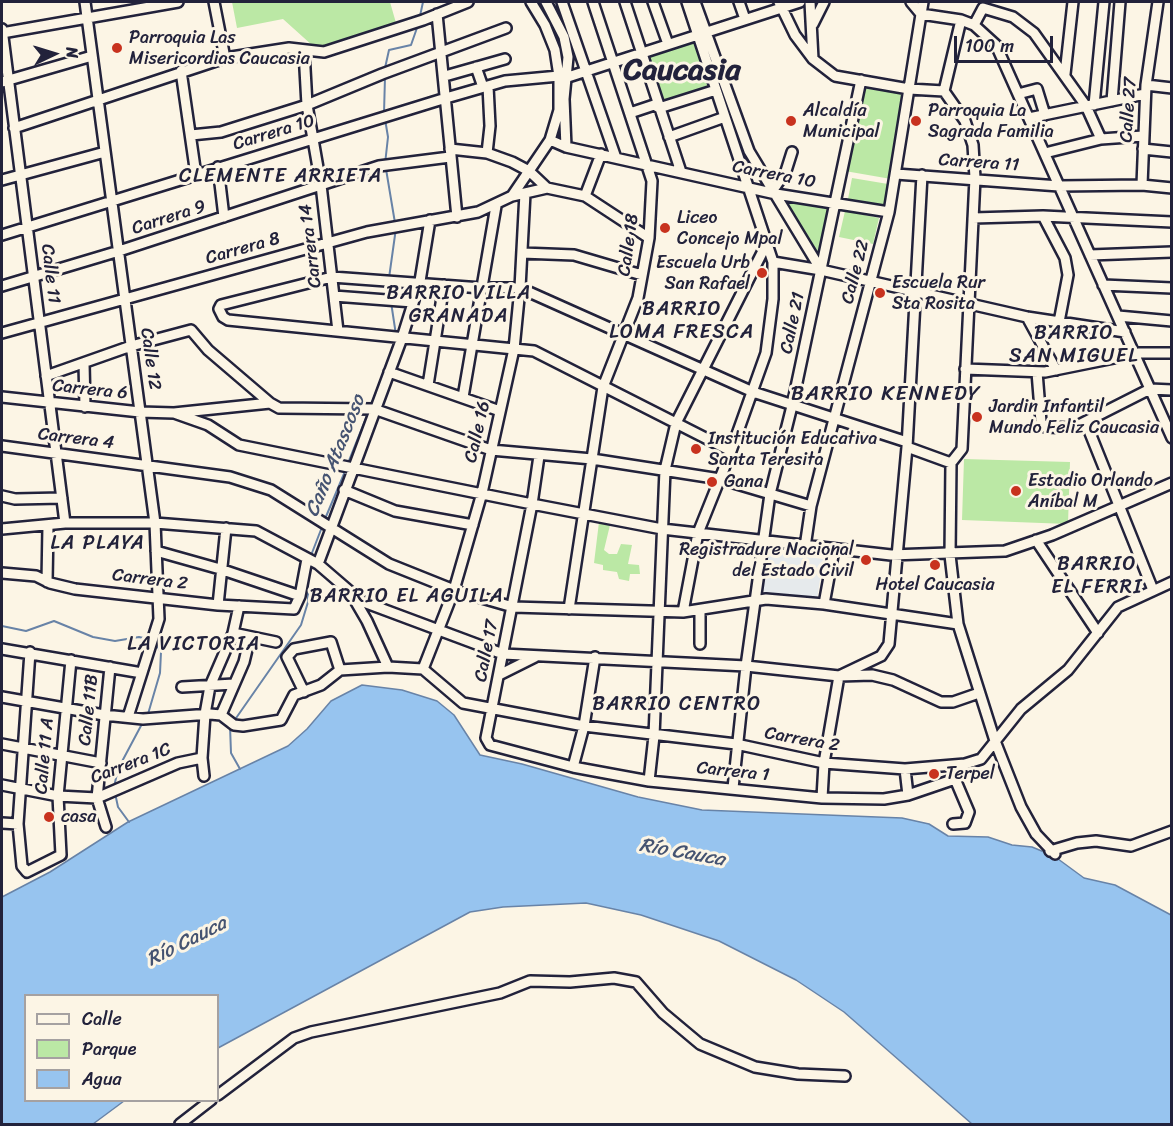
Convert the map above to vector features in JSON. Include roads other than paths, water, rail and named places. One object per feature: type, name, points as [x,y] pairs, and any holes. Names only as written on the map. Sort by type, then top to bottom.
[{"type":"street","name":"Calle 12","points":[[85,2],[155,523],[159,619],[128,717]]},
{"type":"street","points":[[2,31],[176,2]]},
{"type":"street","points":[[214,2],[225,58]]},
{"type":"street","points":[[14,128],[225,58],[269,50],[324,52],[420,21],[463,2]]},
{"type":"street","points":[[512,196],[550,140],[559,110],[564,76],[545,25],[531,2]]},
{"type":"street","points":[[546,2],[564,37],[566,147]]},
{"type":"street","points":[[562,2],[616,158]]},
{"type":"street","name":"Calle 18","points":[[569,609],[603,387],[638,298],[649,238],[652,181],[593,2]]},
{"type":"street","points":[[625,2],[681,172]]},
{"type":"street","points":[[653,2],[668,44]]},
{"type":"street","points":[[687,2],[702,33],[748,151],[821,270]]},
{"type":"street","points":[[683,612],[698,533],[731,451],[766,353],[773,299],[773,262],[768,241],[716,90],[695,2]]},
{"type":"street","points":[[739,2],[745,19]]},
{"type":"street","name":"Carrera 10","points":[[2,235],[446,98],[505,81],[564,76],[586,71],[745,19],[780,5],[800,2]]},
{"type":"street","points":[[810,2],[813,59]]},
{"type":"street","points":[[812,26],[824,2]]},
{"type":"street","points":[[911,2],[921,14],[961,20],[974,25],[996,45],[1172,438]]},
{"type":"street","name":"Calle 22","points":[[805,547],[811,507],[889,212],[922,2]]},
{"type":"street","points":[[1065,74],[1073,2]]},
{"type":"street","points":[[1090,106],[1104,2]]},
{"type":"street","points":[[1112,101],[1120,2]]},
{"type":"street","name":"Calle 27","points":[[1142,185],[1145,90],[1158,2]]},
{"type":"street","points":[[780,5],[795,35],[813,59],[835,76],[909,89],[944,91]]},
{"type":"street","points":[[974,25],[983,8],[1013,17],[1034,33],[1090,106],[1101,138]]},
{"type":"street","points":[[437,14],[458,217]]},
{"type":"street","points":[[961,20],[944,91],[965,122],[973,145],[975,178],[962,449],[951,463],[950,555],[958,624],[995,741],[1021,807],[1053,853],[1086,842],[1131,846],[1172,831]]},
{"type":"street","points":[[191,135],[221,132],[307,105],[506,28]]},
{"type":"street","name":"Calle 11","points":[[2,31],[5,81],[14,128],[65,524]]},
{"type":"street","name":"Carrera 14","points":[[304,51],[307,105],[321,185],[338,331]]},
{"type":"street","points":[[5,81],[92,56]]},
{"type":"street","points":[[445,76],[505,59]]},
{"type":"street","points":[[476,67],[485,87],[490,126],[487,153]]},
{"type":"street","points":[[181,71],[196,174]]},
{"type":"street","name":"Calle 21","points":[[733,788],[736,744],[770,494],[837,203],[861,80]]},
{"type":"street","points":[[1029,118],[1112,101],[1145,90],[1172,88]]},
{"type":"street","points":[[1018,94],[1037,89],[1046,115]]},
{"type":"street","points":[[630,113],[654,105],[659,108],[716,90]]},
{"type":"street","points":[[669,137],[725,117]]},
{"type":"street","points":[[1045,153],[1101,138],[1143,136]]},
{"type":"street","name":"Carrera 10","points":[[550,140],[566,147],[774,192],[889,212]]},
{"type":"street","points":[[1143,149],[1172,152]]},
{"type":"street","points":[[2,180],[105,152]]},
{"type":"street","points":[[774,192],[786,171],[792,152]]},
{"type":"street","name":"Carrera 9","points":[[2,286],[34,278],[384,166],[450,153],[487,153],[529,171],[547,188]]},
{"type":"street","points":[[585,196],[601,154]]},
{"type":"street","points":[[218,167],[224,217]]},
{"type":"street","name":"Carrera 11","points":[[896,174],[975,178],[1059,186],[1142,185],[1172,188]]},
{"type":"street","points":[[839,676],[886,651],[907,445],[922,175]]},
{"type":"street","points":[[512,196],[547,188],[585,196],[649,238]]},
{"type":"street","name":"Calle 16","points":[[423,669],[454,590],[482,493],[514,350],[525,193]]},
{"type":"street","name":"Carrera 8","points":[[2,333],[327,242],[401,224],[458,217],[496,206],[512,196]]},
{"type":"street","points":[[464,397],[496,206]]},
{"type":"street","points":[[1043,216],[1065,258],[1068,274],[1059,322]]},
{"type":"street","points":[[973,218],[1073,216],[1172,222]]},
{"type":"street","points":[[156,551],[220,569],[300,596],[325,525],[345,490],[348,467],[371,409],[389,372],[398,338],[420,281],[430,220]]},
{"type":"street","points":[[649,781],[654,736],[665,470],[676,423],[768,241]]},
{"type":"street","points":[[1090,255],[1172,252]]},
{"type":"street","points":[[522,253],[574,255],[642,274]]},
{"type":"street","points":[[773,262],[968,301],[1028,317],[1125,332]]},
{"type":"street","points":[[731,451],[534,351],[228,320],[223,317],[219,309],[221,305],[332,277],[420,281],[482,288],[520,288],[753,392],[836,419],[951,463]]},
{"type":"street","points":[[428,385],[444,285]]},
{"type":"street","points":[[1103,285],[1172,288]]},
{"type":"street","points":[[334,296],[413,302]]},
{"type":"street","points":[[1118,316],[1172,321]]},
{"type":"street","points":[[1028,317],[1056,370]]},
{"type":"street","points":[[46,376],[132,346],[189,330],[195,333],[208,350],[270,403],[279,408],[371,409],[491,450],[592,459],[720,479],[811,507]]},
{"type":"street","points":[[965,369],[1037,372],[1056,370],[1076,363],[1135,354],[1172,353]]},
{"type":"street","points":[[84,363],[86,407]]},
{"type":"street","points":[[389,372],[500,411]]},
{"type":"street","points":[[1037,372],[1042,424],[1066,429],[1086,423],[1150,389],[1172,390]]},
{"type":"street","name":"Carrera 6","points":[[2,397],[86,407],[174,413]]},
{"type":"street","points":[[174,413],[270,403]]},
{"type":"street","points":[[174,413],[208,425],[239,445],[532,504],[662,529],[805,547],[897,555],[950,555],[1005,551],[1172,483]]},
{"type":"street","points":[[1086,423],[1153,591]]},
{"type":"street","name":"Carrera 4","points":[[2,446],[230,477],[271,490],[389,564],[454,590],[513,607],[683,612],[754,602],[766,598],[824,604],[958,624]]},
{"type":"street","name":"Calle 17","points":[[490,745],[486,738],[513,607],[539,456]]},
{"type":"street","points":[[345,490],[395,511],[472,525]]},
{"type":"street","points":[[2,496],[15,499],[62,498]]},
{"type":"street","points":[[2,530],[65,524],[155,523],[256,531],[273,538],[312,561],[361,601],[440,628],[503,654],[657,660],[746,666],[839,676],[872,675],[893,680],[941,702],[953,702],[979,693]]},
{"type":"street","points":[[47,582],[48,526]]},
{"type":"street","points":[[218,605],[226,528]]},
{"type":"street","points":[[1036,540],[1098,633]]},
{"type":"street","points":[[824,604],[834,550]]},
{"type":"street","name":"Carrera 2","points":[[2,573],[36,576],[47,582],[75,588],[218,605],[297,608],[300,596]]},
{"type":"street","name":"Carrera 2","points":[[423,669],[446,686],[457,700],[584,726],[736,744],[824,763],[905,769],[965,764],[981,759],[1021,710],[1068,670],[1118,607],[1172,582]]},
{"type":"street","points":[[349,590],[368,621],[388,667]]},
{"type":"street","points":[[204,776],[202,758],[205,714],[210,686],[233,633],[239,606]]},
{"type":"street","points":[[700,611],[700,644]]},
{"type":"street","points":[[233,633],[276,642]]},
{"type":"street","points":[[221,715],[244,662],[250,637]]},
{"type":"street","points":[[304,692],[287,657],[294,649],[331,642],[340,670]]},
{"type":"street","points":[[2,649],[142,673]]},
{"type":"street","points":[[2,823],[18,824],[30,652]]},
{"type":"street","points":[[500,675],[536,657]]},
{"type":"street","points":[[573,767],[584,726],[595,657]]},
{"type":"street","name":"Calle 11 A","points":[[18,824],[22,866],[30,872],[62,855],[58,796],[70,660]]},
{"type":"street","points":[[865,664],[872,675]]},
{"type":"street","name":"Calle 11B","points":[[106,827],[97,798],[110,667]]},
{"type":"street","points":[[2,697],[104,715],[147,719],[205,714],[221,715],[232,723],[243,726],[281,720],[290,699],[321,685],[340,670],[388,667],[423,669]]},
{"type":"street","points":[[822,798],[824,763],[839,676]]},
{"type":"street","points":[[182,687],[234,684]]},
{"type":"street","points":[[2,744],[101,763]]},
{"type":"street","name":"Carrera 1","points":[[490,745],[573,767],[649,781],[822,798],[884,799],[908,795],[955,779]]},
{"type":"street","name":"Carrera 1C","points":[[2,785],[58,796],[97,798],[178,763],[202,758]]},
{"type":"street","points":[[953,824],[965,823],[969,815],[968,806],[955,779],[965,764]]},
{"type":"street","points":[[905,769],[908,795]]},
{"type":"street","points":[[219,1094],[294,1038],[311,1032],[500,993],[530,981],[570,982],[614,978],[636,981],[663,1013],[700,1044],[755,1067],[798,1074],[845,1076]]},
{"type":"street","points":[[180,1125],[210,1102]]},
{"type":"water","name":"Río Cauca","points":[[362,685],[402,690],[437,701],[454,715],[480,755],[522,764],[638,797],[702,810],[902,818],[929,824],[948,836],[988,837],[1012,845],[1032,847],[1054,856],[1084,878],[1115,885],[1171,915],[1171,1124],[972,1124],[844,1012],[796,980],[719,941],[641,915],[586,903],[503,907],[470,912],[219,1047],[219,994],[24,994],[24,1102],[123,1102],[93,1124],[2,1124],[2,897],[50,872],[128,822],[288,746],[307,729],[331,701]]},
{"type":"waterway","name":"Caño Atascoso","points":[[420,16],[423,2]]},
{"type":"waterway","name":"Caño Atascoso","points":[[385,68],[389,50],[411,45],[418,25]]},
{"type":"waterway","name":"Caño Atascoso","points":[[384,113],[385,77]]},
{"type":"waterway","name":"Caño Atascoso","points":[[385,119],[388,137],[385,164]]},
{"type":"waterway","name":"Caño Atascoso","points":[[386,169],[395,223]]},
{"type":"waterway","name":"Caño Atascoso","points":[[389,278],[396,228]]},
{"type":"waterway","name":"Caño Atascoso","points":[[390,284],[390,296]]},
{"type":"waterway","name":"Caño Atascoso","points":[[391,302],[396,335]]},
{"type":"waterway","name":"Caño Atascoso","points":[[371,405],[394,346]]},
{"type":"waterway","name":"Caño Atascoso","points":[[348,463],[368,413]]},
{"type":"waterway","name":"Caño Atascoso","points":[[325,519],[346,469]]},
{"type":"waterway","name":"Caño Atascoso","points":[[310,558],[322,527]]},
{"type":"waterway","name":"Caño Atascoso","points":[[234,721],[301,625],[308,602],[308,575]]},
{"type":"waterway","points":[[2,626],[26,631],[54,621],[93,637],[115,641],[139,637],[148,639]]},
{"type":"waterway","points":[[148,714],[160,673],[161,652],[155,643]]},
{"type":"waterway","points":[[114,787],[118,769],[143,722]]},
{"type":"waterway","name":"Caño Atascoso","points":[[230,726],[231,753],[240,769]]},
{"type":"waterway","points":[[115,793],[118,807],[129,822]]},
{"type":"place","name":"Parroquia Las Misericordias Caucasia","points":[[117,48]]},
{"type":"place","name":"Alcaldía Municipal","points":[[791,121]]},
{"type":"place","name":"Parroquia La Sagrada Familia","points":[[916,121]]},
{"type":"place","name":"Liceo Concejo Mpal","points":[[665,228]]},
{"type":"place","name":"Escuela Urb San Rafael","points":[[762,273]]},
{"type":"place","name":"Escuela Rur Sta Rosita","points":[[880,293]]},
{"type":"place","name":"Jardin Infantil Mundo Feliz Caucasia","points":[[977,417]]},
{"type":"place","name":"Institución Educativa Santa Teresita","points":[[696,449]]},
{"type":"place","name":"Gana","points":[[712,482]]},
{"type":"place","name":"Estadio Orlando Aníbal M","points":[[1016,491]]},
{"type":"place","name":"Registradure Nacional del Estado Civil","points":[[866,560]]},
{"type":"place","name":"Hotel Caucasia","points":[[935,565]]},
{"type":"place","name":"Terpel","points":[[934,774]]},
{"type":"place","name":"casa","points":[[49,817]]},
{"type":"district","name":"Caucasia","points":[[682,71]]},
{"type":"district","name":"CLEMENTE ARRIETA","points":[[281,177]]},
{"type":"district","name":"BARRIO VILLA GRANADA","points":[[459,306]]},
{"type":"district","name":"BARRIO LOMA FRESCA","points":[[682,322]]},
{"type":"district","name":"BARRIO SAN MIGUEL","points":[[1074,346]]},
{"type":"district","name":"BARRIO KENNEDY","points":[[886,395]]},
{"type":"district","name":"LA PLAYA","points":[[98,544]]},
{"type":"district","name":"BARRIO EL FERRI","points":[[1097,576]]},
{"type":"district","name":"BARRIO EL AGUILA","points":[[407,597]]},
{"type":"district","name":"LA VICTORIA","points":[[194,645]]},
{"type":"district","name":"BARRIO CENTRO","points":[[677,705]]}]
